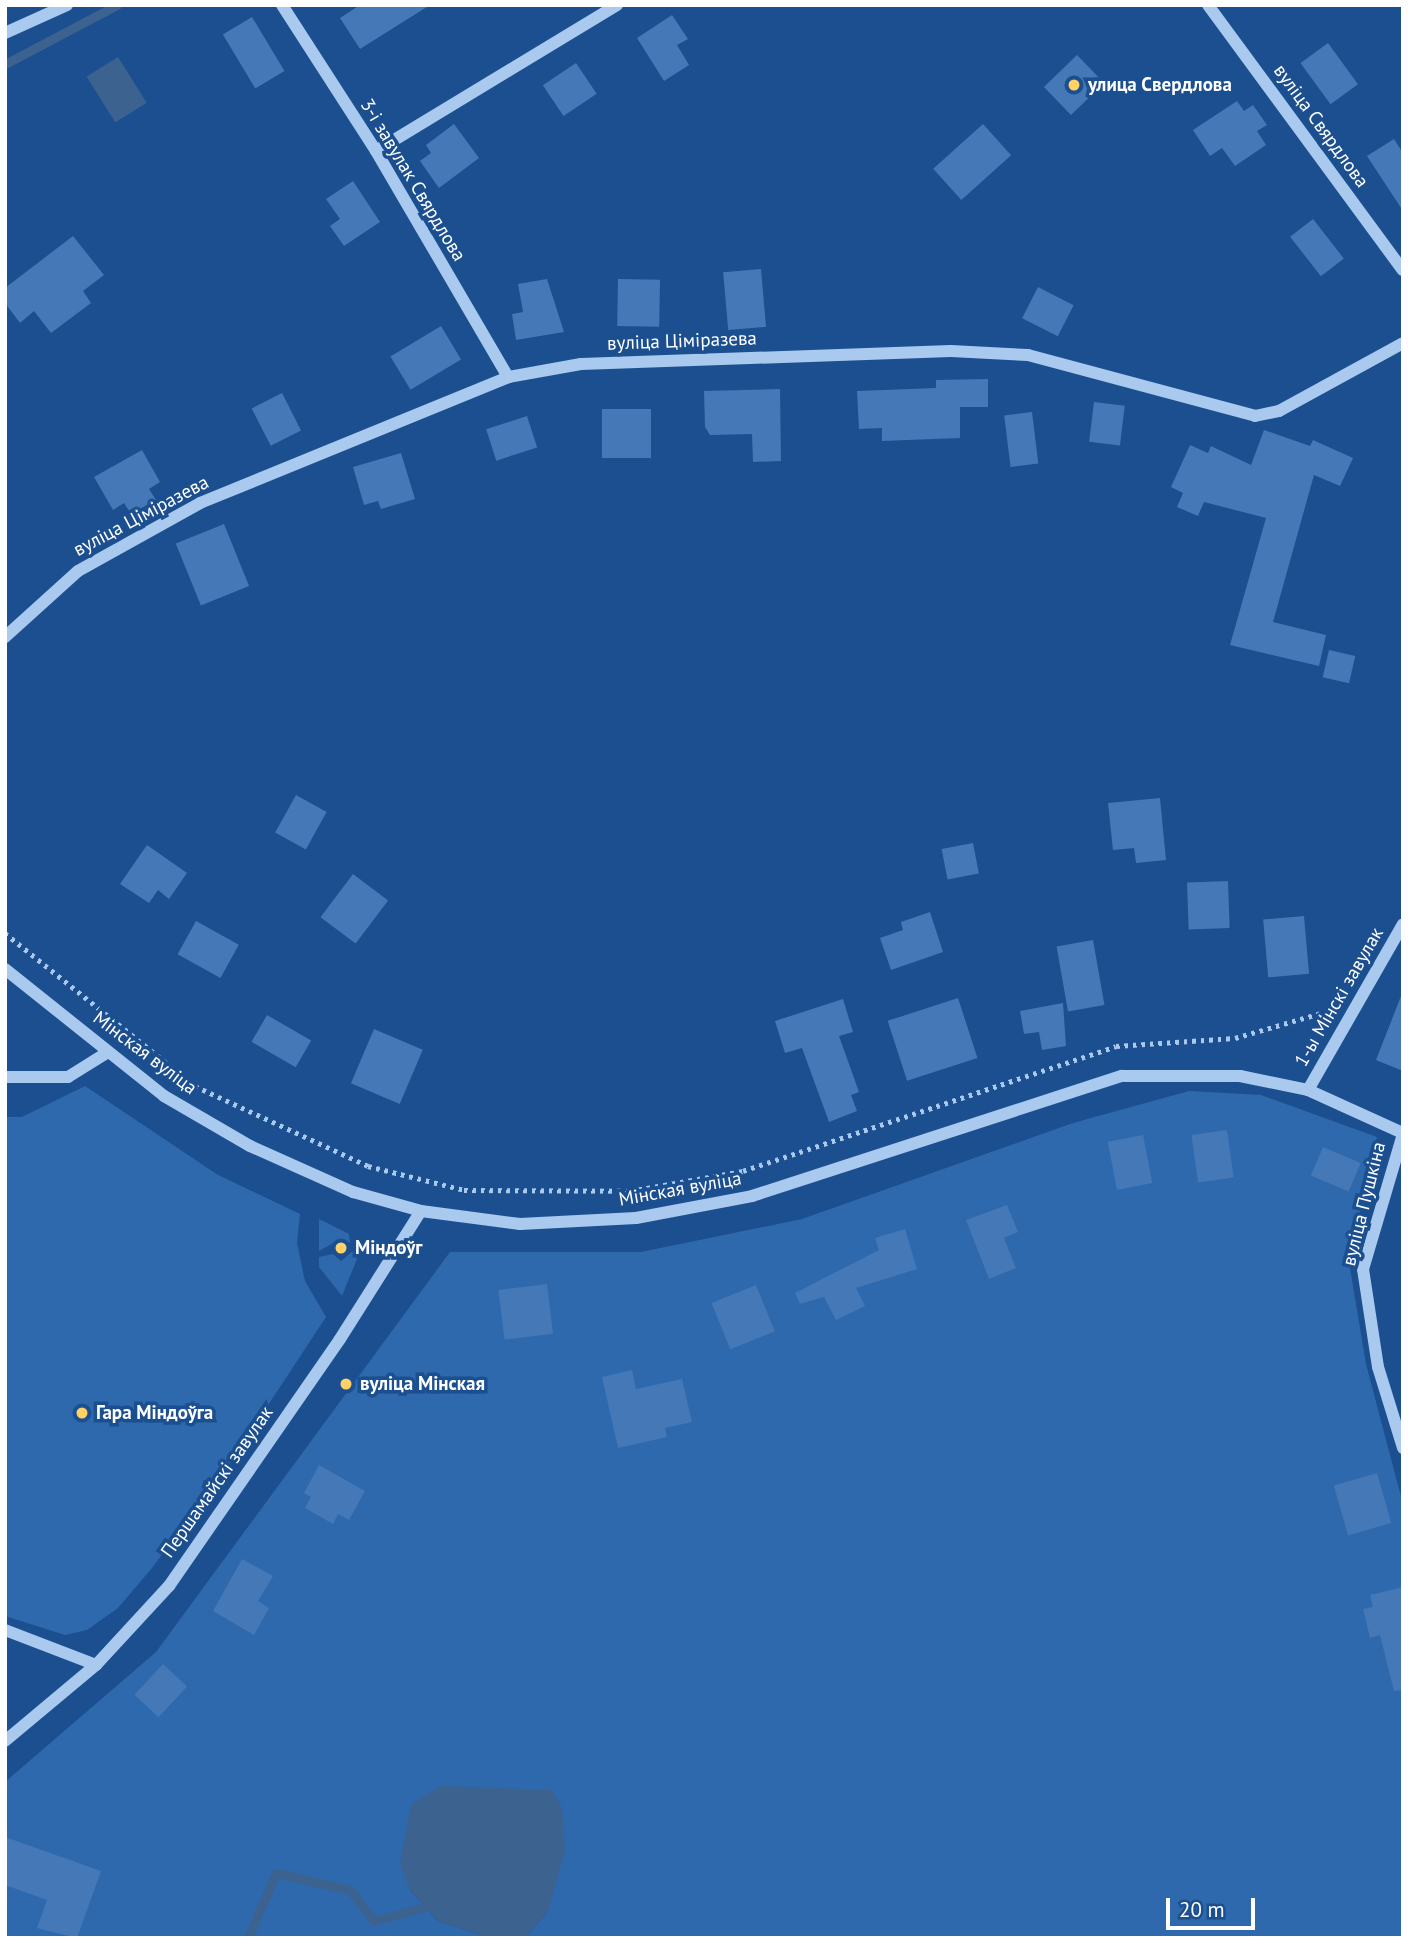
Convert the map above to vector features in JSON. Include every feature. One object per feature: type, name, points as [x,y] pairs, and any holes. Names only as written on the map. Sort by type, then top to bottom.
[{"type":"street","points":[[5,33],[67,5]]},
{"type":"street","name":"3-і завулак Свярдлова","points":[[282,5],[376,151],[508,377]]},
{"type":"street","points":[[376,151],[617,5]]},
{"type":"street","name":"вуліца Свярдлова","points":[[1208,5],[1403,270]]},
{"type":"street","name":"вуліца Ціміразева","points":[[5,637],[78,571],[200,503],[508,377],[581,364],[951,351],[1028,355],[1255,416],[1279,411],[1403,343]]},
{"type":"street","name":"1-ы Мінскі завулак","points":[[1308,1090],[1403,924]]},
{"type":"street","name":"Мінская вуліца","points":[[5,970],[164,1096],[250,1146],[353,1192],[421,1211],[520,1224],[636,1218],[740,1199],[1122,1076],[1240,1076],[1308,1090],[1403,1133]]},
{"type":"street","points":[[5,1077],[68,1077],[108,1052]]},
{"type":"street","name":"вуліца Пушкіна","points":[[1403,1133],[1363,1269],[1378,1367],[1403,1448]]},
{"type":"street","name":"Першамайскі завулак","points":[[5,1741],[96,1665],[169,1586],[340,1339],[421,1211]]},
{"type":"street","points":[[5,1630],[96,1665]]},
{"type":"path","points":[[5,933],[195,1086],[368,1166],[464,1190],[630,1191],[743,1171],[1116,1046],[1234,1038],[1304,1022],[1339,1006]]},
{"type":"shaded area","points":[[118,57],[147,103],[115,122],[87,77]]},
{"type":"shaded area","name":"Гара Міндоўга","points":[[85,1086],[218,1175],[300,1214],[297,1243],[305,1281],[326,1317],[228,1466],[152,1568],[118,1608],[87,1630],[65,1635],[5,1616],[5,1117],[22,1117]]},
{"type":"shaded area","points":[[1189,1091],[1261,1095],[1377,1137],[1349,1262],[1366,1364],[1403,1504],[1403,1938],[525,1938],[548,1911],[410,1890],[438,1921],[491,1938],[5,1938],[5,1782],[156,1652],[450,1252],[641,1252],[802,1219],[1073,1123]]},
{"type":"shaded area","points":[[319,1219],[349,1234],[350,1243],[337,1241],[319,1251]]},
{"type":"shaded area","points":[[353,1251],[357,1259],[342,1296],[319,1267],[319,1257],[333,1254],[341,1261]]},
{"type":"shaded area","points":[[441,1786],[552,1790],[562,1808],[565,1851],[548,1911],[525,1938],[491,1938],[438,1921],[410,1890],[400,1863],[411,1804]]},
{"type":"building","points":[[360,5],[430,5],[360,49],[340,18]]},
{"type":"building","points":[[672,15],[688,39],[677,45],[689,65],[664,81],[637,38]]},
{"type":"building","points":[[252,17],[284,71],[255,89],[223,35]]},
{"type":"building","points":[[1328,43],[1358,84],[1330,104],[1300,63]]},
{"type":"building","name":"улица Свердлова","points":[[1077,55],[1104,83],[1071,115],[1044,87]]},
{"type":"building","points":[[576,63],[597,94],[564,116],[543,85]]},
{"type":"building","points":[[1237,101],[1244,111],[1253,105],[1267,125],[1257,131],[1266,145],[1235,166],[1222,148],[1210,156],[1193,130]]},
{"type":"building","points":[[454,124],[479,158],[439,188],[420,161],[431,153],[426,145]]},
{"type":"building","points":[[983,124],[1011,155],[961,200],[933,169]]},
{"type":"building","points":[[1394,139],[1403,153],[1403,211],[1367,156]]},
{"type":"building","points":[[353,181],[380,222],[344,246],[330,226],[340,219],[326,199]]},
{"type":"building","points":[[1313,219],[1344,258],[1321,276],[1290,237]]},
{"type":"building","points":[[73,236],[104,275],[83,291],[91,303],[51,333],[34,311],[20,323],[5,303],[5,288]]},
{"type":"building","points":[[761,269],[766,327],[728,330],[723,272]]},
{"type":"building","points":[[547,279],[564,332],[516,340],[512,314],[523,312],[518,284]]},
{"type":"building","points":[[618,279],[660,280],[659,327],[617,326]]},
{"type":"building","points":[[1038,287],[1074,305],[1058,336],[1022,318]]},
{"type":"building","points":[[441,326],[461,359],[411,390],[390,356]]},
{"type":"building","points":[[988,379],[988,407],[960,407],[960,438],[882,441],[882,428],[859,429],[857,391],[936,388],[936,380]]},
{"type":"building","points":[[780,389],[781,461],[753,462],[752,434],[710,435],[705,427],[704,391]]},
{"type":"building","points":[[282,393],[301,430],[271,446],[252,408]]},
{"type":"building","points":[[1094,402],[1125,406],[1120,445],[1089,442]]},
{"type":"building","points":[[602,409],[651,409],[651,458],[602,458]]},
{"type":"building","points":[[1032,412],[1038,464],[1011,467],[1004,415]]},
{"type":"building","points":[[527,416],[537,447],[496,461],[486,429]]},
{"type":"building","points":[[1264,430],[1310,446],[1313,440],[1353,458],[1340,486],[1314,475],[1273,622],[1326,635],[1319,666],[1230,645],[1266,518],[1204,502],[1198,516],[1177,507],[1183,493],[1171,487],[1190,445],[1208,453],[1211,446],[1251,465]]},
{"type":"building","points":[[142,450],[160,482],[149,489],[156,500],[131,514],[124,503],[113,510],[94,477]]},
{"type":"building","points":[[401,453],[415,499],[381,509],[378,501],[364,505],[353,467]]},
{"type":"building","points":[[224,524],[249,586],[201,606],[176,543]]},
{"type":"building","points":[[1329,650],[1355,656],[1349,683],[1323,677]]},
{"type":"building","points":[[296,795],[327,812],[306,850],[275,833]]},
{"type":"building","points":[[1160,798],[1166,860],[1136,863],[1134,848],[1113,850],[1108,803]]},
{"type":"building","points":[[973,843],[979,873],[948,880],[942,849]]},
{"type":"building","points":[[147,845],[187,873],[169,899],[158,890],[149,903],[120,884]]},
{"type":"building","points":[[353,874],[388,900],[356,944],[321,917]]},
{"type":"building","points":[[1228,881],[1230,928],[1189,929],[1187,882]]},
{"type":"building","points":[[930,912],[943,952],[891,970],[880,938],[903,930],[901,922]]},
{"type":"building","points":[[1304,916],[1309,974],[1268,977],[1263,920]]},
{"type":"building","points":[[196,921],[239,945],[220,978],[178,954]]},
{"type":"building","points":[[1093,940],[1104,1005],[1068,1011],[1057,946]]},
{"type":"building","points":[[1403,996],[1403,1071],[1376,1060]]},
{"type":"building","points":[[958,998],[977,1058],[907,1081],[888,1021]]},
{"type":"building","points":[[843,999],[853,1032],[839,1036],[859,1092],[851,1095],[857,1111],[829,1122],[802,1048],[785,1053],[775,1021]]},
{"type":"building","points":[[1063,1003],[1066,1046],[1042,1050],[1039,1032],[1024,1034],[1020,1011]]},
{"type":"building","points":[[267,1015],[311,1040],[296,1067],[252,1042]]},
{"type":"building","points":[[374,1029],[423,1050],[400,1104],[351,1083]]},
{"type":"building","points":[[1227,1130],[1234,1178],[1198,1183],[1191,1135]]},
{"type":"building","points":[[1143,1135],[1152,1183],[1117,1190],[1108,1142]]},
{"type":"building","points":[[1323,1147],[1361,1163],[1349,1192],[1311,1176]]},
{"type":"building","points":[[1007,1205],[1018,1232],[1004,1238],[1016,1268],[989,1279],[966,1220]]},
{"type":"building","points":[[905,1229],[917,1269],[856,1288],[865,1306],[836,1320],[824,1297],[800,1304],[795,1293],[879,1250],[875,1238]]},
{"type":"building","points":[[547,1284],[553,1334],[504,1340],[498,1290]]},
{"type":"building","points":[[756,1285],[775,1331],[730,1349],[711,1303]]},
{"type":"building","points":[[632,1370],[636,1389],[682,1379],[692,1422],[665,1428],[667,1437],[618,1448],[602,1377]]},
{"type":"building","points":[[319,1465],[365,1491],[349,1520],[338,1514],[333,1524],[305,1508],[311,1497],[304,1493]]},
{"type":"building","points":[[1377,1473],[1391,1523],[1348,1535],[1334,1485]]},
{"type":"building","points":[[242,1559],[273,1576],[258,1601],[269,1608],[254,1635],[213,1611]]},
{"type":"building","points":[[1403,1587],[1403,1690],[1394,1691],[1380,1635],[1370,1638],[1363,1609],[1373,1607],[1370,1595]]},
{"type":"building","points":[[163,1664],[187,1687],[158,1717],[134,1695]]},
{"type":"building","points":[[5,1837],[101,1871],[77,1938],[37,1928],[47,1900],[5,1885]]},
{"type":"waterway","points":[[5,64],[117,5]]},
{"type":"waterway","points":[[248,1938],[276,1873],[350,1890],[374,1921],[425,1907]]},
{"type":"place","name":"улица Свердлова","points":[[1074,85]]},
{"type":"place","name":"Міндоўг","points":[[341,1248]]},
{"type":"place","name":"вуліца Мінская","points":[[346,1384]]},
{"type":"place","name":"Гара Міндоўга","points":[[82,1413]]}]
